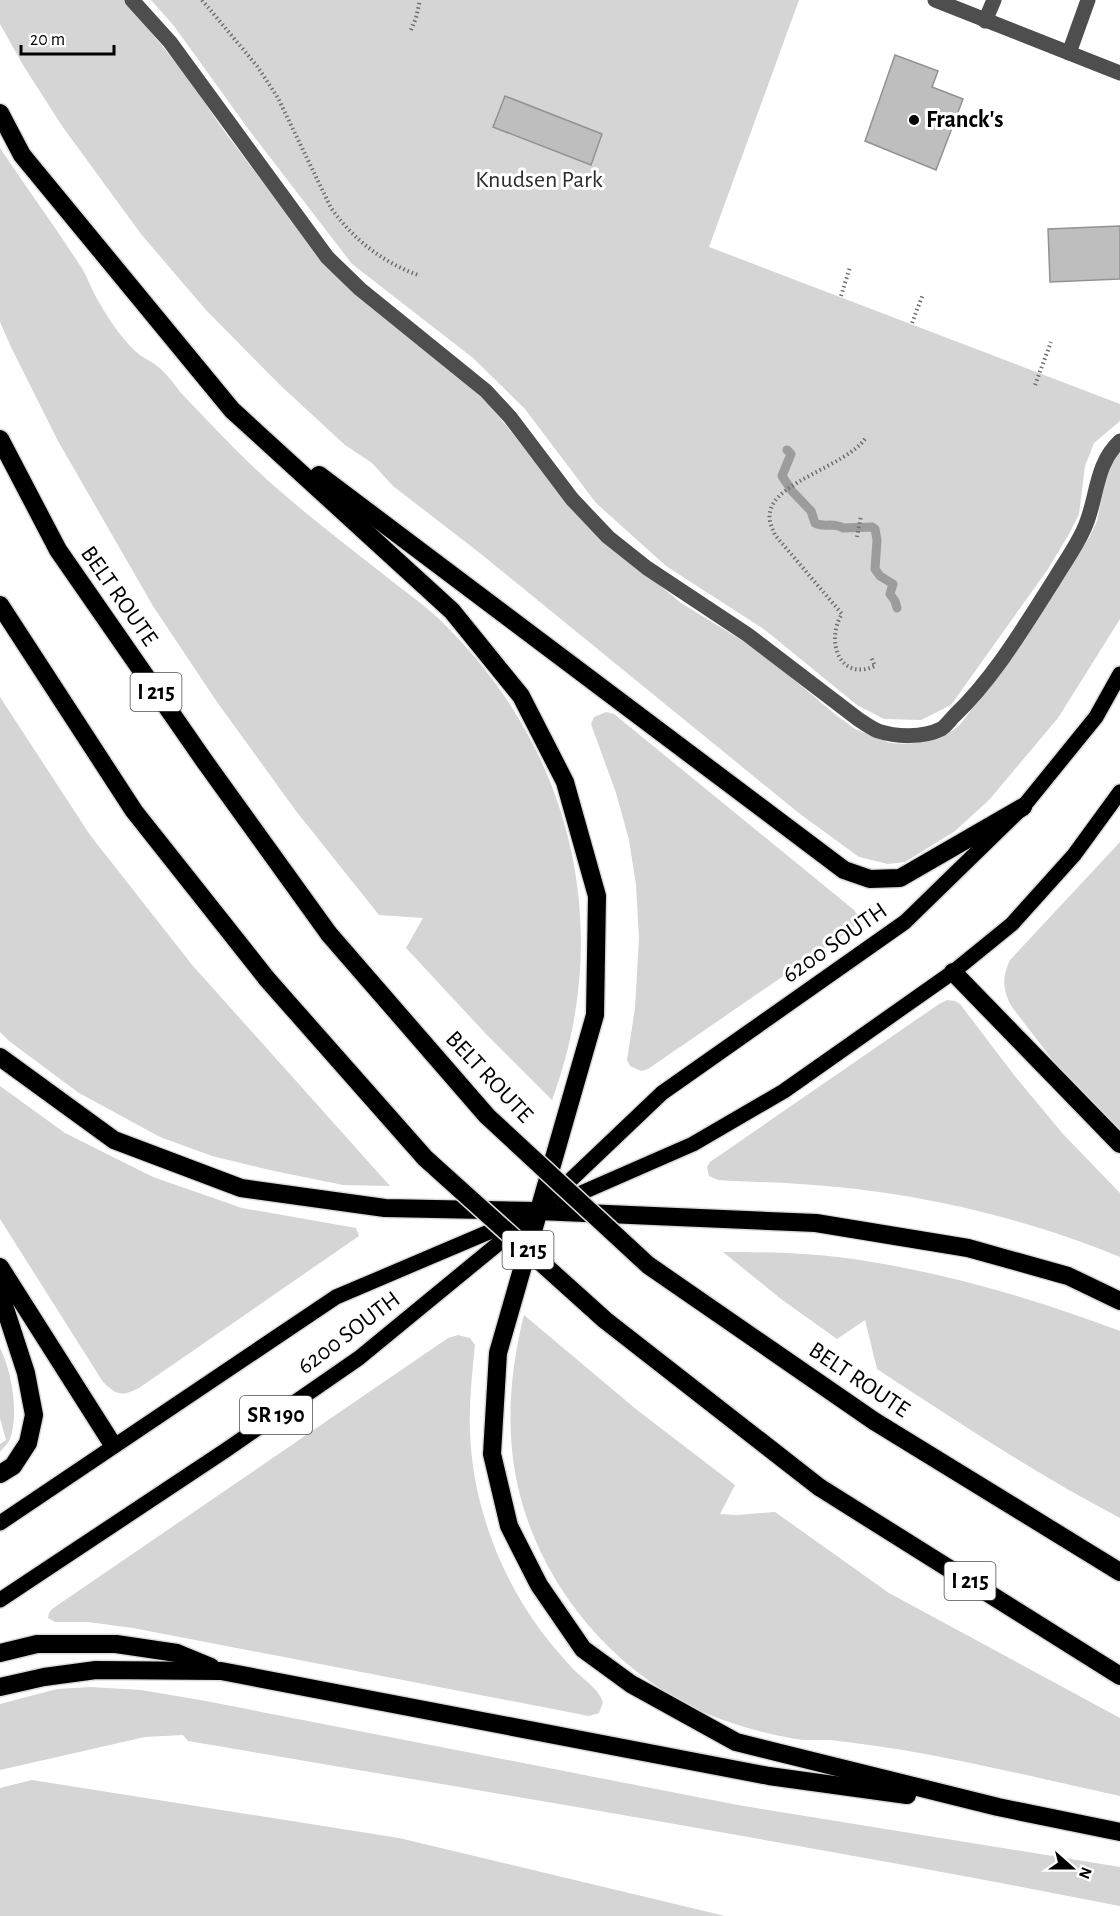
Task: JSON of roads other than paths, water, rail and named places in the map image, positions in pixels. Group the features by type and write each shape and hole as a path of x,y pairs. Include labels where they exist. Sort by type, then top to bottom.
{"highway":[{"path":"0,113 22,155 232,410 453,611 521,696 565,782 597,896 595,1015 498,1353 492,1454 509,1526 539,1585 583,1649 631,1684 736,1742 998,1807 1120,1832"},
{"path":"232,410 844,870 870,879 900,878 1023,807"},
{"name":"BELT ROUTE","path":"0,439 58,550 203,759 329,934 487,1116 648,1265 874,1420 1120,1572"},
{"name":"I 215","path":"0,605 134,812 267,979 425,1158 604,1320 819,1487 1120,1676"},
{"path":"953,972 1120,1144"},
{"path":"0,1057 114,1140 241,1188 385,1208 538,1211 816,1223 968,1248 1068,1276 1120,1300"},
{"path":"0,1267 113,1445"},
{"path":"0,1293 26,1373 34,1415 28,1443 13,1466 0,1474"},
{"path":"0,1653 37,1644 116,1644 177,1653 220,1671"},
{"path":"0,1687 44,1677 96,1670 220,1671 769,1776 998,1807"}],"main road":[{"name":"6200 SOUTH","path":"0,1600 217,1456 359,1358 538,1211 662,1093 905,922 1023,807 1096,717 1120,674"},
{"name":"6200 SOUTH","path":"0,1523 336,1297 693,1144 784,1091 953,972 1012,924 1074,855 1120,792"}],"street":[{"path":"132,0 170,42 327,257 360,289 486,391 510,417 573,499 608,537 646,568 748,635 858,719 878,730 900,735 919,735 941,729 984,683 1030,617 1083,532 1092,508 1101,467 1120,441"},
{"path":"935,0 1120,73"},
{"path":"985,21 994,0"},
{"path":"1069,53 1088,0"}],"waterway":[{"path":"787,450 791,454 782,476 792,491 811,511 815,523 843,528 872,527 875,529 877,540 875,569 880,576 893,584 890,594 897,608"}],"place":[{"name":"Franck's","path":"914,120"}],"park label":[{"name":"Knudsen Park","path":"539,180"}]}
